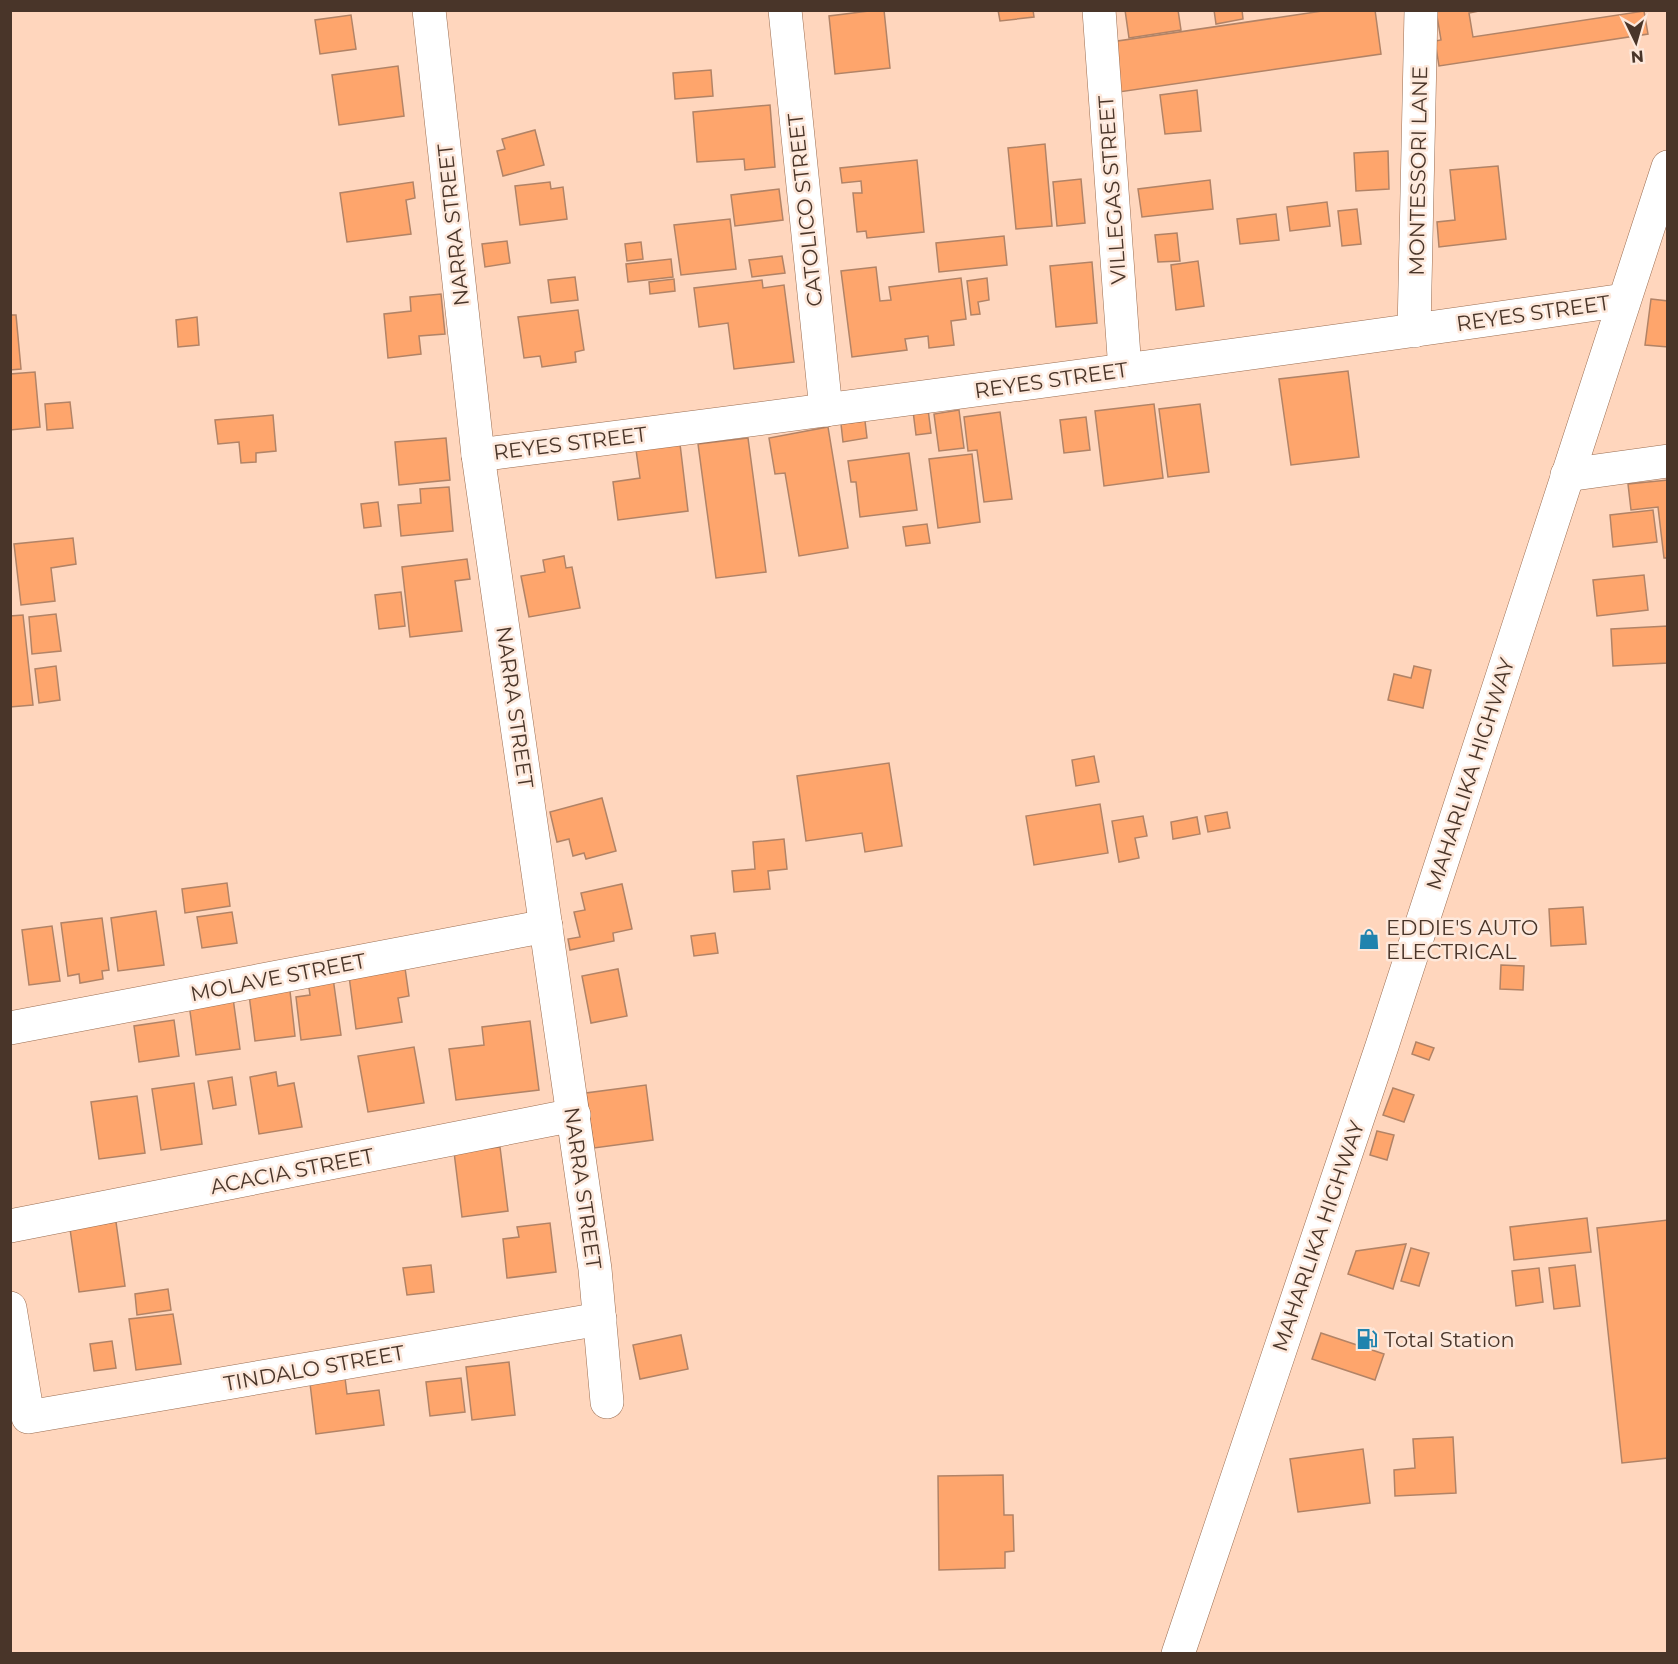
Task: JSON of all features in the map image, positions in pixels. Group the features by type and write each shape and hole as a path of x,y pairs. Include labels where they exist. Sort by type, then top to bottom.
{"main road":[{"name":"NARRA STREET","path":"429,10 478,455 595,1269 607,1402"},
{"name":"CATOLICO STREET","path":"785,10 826,410"},
{"name":"VILLEGAS STREET","path":"1099,10 1125,370"},
{"name":"MONTESSORI LANE","path":"1414,331 1421,10"},
{"name":"MAHARLIKA HIGHWAY","path":"1178,1653 1378,1057 1668,167"},
{"name":"REYES STREET","path":"478,455 1414,331 1624,300"},
{"path":"1567,475 1668,461"},
{"name":"MOLAVE STREET","path":"10,1028 546,926"},
{"name":"ACACIA STREET","path":"10,1226 574,1115"},
{"name":"TINDALO STREET","path":"10,1308 28,1417 600,1319"}],"building":[{"path":"884,10 890,68 835,74 829,16"},
{"path":"998,10 1033,10 1034,17 1000,21"},
{"path":"1125,10 1178,10 1181,30 1129,38"},
{"path":"1214,10 1242,10 1243,19 1216,24"},
{"path":"1329,10 1375,10 1381,54 1119,92 1111,42"},
{"path":"1436,10 1484,10 1469,13 1473,37 1644,11 1648,34 1439,66 1435,41 1441,40"},
{"path":"351,15 356,49 320,54 315,20"},
{"path":"398,66 404,116 339,125 332,75"},
{"path":"711,70 713,96 675,99 673,73"},
{"path":"1197,90 1201,131 1165,134 1160,95"},
{"path":"770,105 775,167 745,170 744,159 697,162 693,112"},
{"path":"535,130 544,165 503,176 497,151 505,149 502,139"},
{"path":"1045,144 1052,226 1016,229 1008,148"},
{"path":"1388,151 1389,189 1356,191 1354,153"},
{"path":"917,160 924,232 867,238 866,231 857,232 853,193 862,193 861,181 842,183 840,168"},
{"path":"1498,166 1506,239 1439,247 1437,222 1455,220 1450,170"},
{"path":"1081,179 1085,223 1057,226 1053,182"},
{"path":"1210,180 1213,209 1142,217 1138,189"},
{"path":"413,182 415,198 406,200 411,234 347,242 340,193"},
{"path":"550,182 551,189 563,187 567,219 520,225 515,186"},
{"path":"779,189 783,220 735,226 731,195"},
{"path":"1327,202 1330,226 1290,231 1287,207"},
{"path":"1357,209 1361,244 1342,246 1338,211"},
{"path":"1276,214 1279,240 1240,244 1237,219"},
{"path":"730,219 736,269 681,275 674,225"},
{"path":"1177,233 1180,261 1158,262 1155,235"},
{"path":"1004,236 1007,265 939,272 936,243"},
{"path":"507,241 510,263 485,267 482,244"},
{"path":"641,242 643,259 627,261 625,244"},
{"path":"782,256 785,273 752,277 749,260"},
{"path":"671,259 673,277 628,282 626,264"},
{"path":"1198,261 1204,306 1176,310 1171,265"},
{"path":"1092,262 1097,323 1056,327 1050,266"},
{"path":"876,267 880,301 891,300 889,287 961,278 966,319 951,321 954,345 929,348 928,336 905,339 907,350 852,357 841,271"},
{"path":"575,277 578,300 551,303 548,280"},
{"path":"987,278 989,300 978,302 980,314 971,315 967,281"},
{"path":"674,279 675,291 650,294 649,282"},
{"path":"762,280 763,288 784,285 794,362 734,369 728,323 699,327 694,288"},
{"path":"441,294 445,334 419,336 421,354 388,358 384,314 411,311 410,297"},
{"path":"1651,299 1668,301 1668,347 1645,345"},
{"path":"578,310 584,350 575,352 576,362 542,367 540,356 524,358 518,317"},
{"path":"10,315 16,315 21,369 10,370"},
{"path":"197,317 199,345 178,347 176,320"},
{"path":"1348,371 1359,457 1291,465 1279,379"},
{"path":"35,372 40,427 10,430 10,374"},
{"path":"70,402 73,428 47,430 45,404"},
{"path":"1154,404 1163,478 1104,486 1095,411"},
{"path":"1200,404 1209,472 1168,477 1159,409"},
{"path":"928,409 931,433 916,435 913,411"},
{"path":"959,410 964,448 939,451 934,414"},
{"path":"1000,412 1012,499 984,502 977,450 968,451 964,417"},
{"path":"273,415 276,451 256,453 256,462 241,463 239,442 218,444 215,420"},
{"path":"1086,417 1090,450 1064,453 1060,420"},
{"path":"865,421 867,438 843,442 841,424"},
{"path":"828,427 848,548 799,556 785,473 775,474 769,438"},
{"path":"446,438 450,480 399,485 395,442"},
{"path":"748,438 766,572 716,578 698,444"},
{"path":"680,444 688,511 618,520 613,482 640,478 636,450"},
{"path":"909,453 917,510 860,517 856,482 851,482 848,461"},
{"path":"972,454 980,522 938,528 929,459"},
{"path":"1668,480 1668,558 1664,558 1658,507 1631,510 1628,484"},
{"path":"449,487 453,531 401,536 398,505 421,503 420,489"},
{"path":"378,502 381,526 364,528 361,504"},
{"path":"1653,510 1657,542 1613,547 1610,515"},
{"path":"927,524 930,543 906,546 903,527"},
{"path":"73,538 76,564 51,568 55,601 21,605 14,544"},
{"path":"564,556 566,568 572,567 580,608 529,617 521,576 545,572 543,560"},
{"path":"467,559 470,579 455,581 462,631 410,637 402,567"},
{"path":"1644,575 1648,610 1597,616 1593,580"},
{"path":"401,592 405,626 379,629 375,595"},
{"path":"56,614 61,651 32,654 29,617"},
{"path":"23,615 33,705 10,707 10,616"},
{"path":"1668,626 1668,663 1613,666 1611,629"},
{"path":"56,666 60,700 39,703 35,669"},
{"path":"1414,666 1431,670 1423,708 1388,700 1394,674 1411,678"},
{"path":"1094,756 1099,782 1076,786 1072,760"},
{"path":"889,763 902,846 865,852 862,833 806,841 797,776"},
{"path":"602,798 616,851 586,859 584,853 573,856 569,839 557,842 550,812"},
{"path":"1100,804 1108,853 1034,865 1026,816"},
{"path":"1227,812 1230,828 1208,832 1205,816"},
{"path":"1143,816 1147,836 1135,838 1139,858 1119,862 1112,821"},
{"path":"1197,817 1200,834 1173,839 1171,822"},
{"path":"784,839 787,869 768,871 770,889 734,892 732,871 755,869 753,842"},
{"path":"227,883 230,906 185,913 182,889"},
{"path":"622,884 632,929 613,933 614,941 570,950 568,939 580,937 574,912 585,910 581,893"},
{"path":"1583,907 1586,944 1551,946 1549,909"},
{"path":"156,911 164,965 118,971 111,918"},
{"path":"232,912 237,943 202,948 197,917"},
{"path":"102,918 109,970 102,971 103,979 80,983 79,974 68,976 61,923"},
{"path":"52,926 60,981 29,985 22,930"},
{"path":"715,933 718,953 694,956 691,936"},
{"path":"1501,965 1524,966 1523,990 1500,989"},
{"path":"405,968 409,996 398,998 402,1022 356,1029 349,976"},
{"path":"618,969 627,1016 591,1023 582,976"},
{"path":"333,978 341,1035 301,1040 296,997 310,995 308,981"},
{"path":"289,982 295,1036 255,1041 248,987"},
{"path":"233,998 240,1049 196,1055 189,1004"},
{"path":"174,1020 179,1056 139,1062 134,1026"},
{"path":"530,1021 539,1090 456,1100 449,1049 484,1045 482,1027"},
{"path":"1416,1042 1434,1048 1429,1060 1412,1054"},
{"path":"414,1047 424,1103 368,1112 358,1056"},
{"path":"276,1072 278,1086 294,1083 302,1127 259,1134 250,1077"},
{"path":"232,1077 236,1105 213,1109 208,1081"},
{"path":"194,1083 202,1144 161,1150 152,1089"},
{"path":"646,1085 653,1140 594,1148 586,1093"},
{"path":"1393,1088 1414,1095 1404,1122 1383,1115"},
{"path":"137,1096 145,1153 99,1159 91,1102"},
{"path":"1377,1131 1394,1135 1387,1160 1370,1155"},
{"path":"500,1147 508,1211 462,1217 454,1152"},
{"path":"1587,1218 1591,1252 1514,1260 1510,1227"},
{"path":"1668,1220 1668,1458 1622,1463 1597,1228"},
{"path":"116,1222 125,1286 79,1292 70,1229"},
{"path":"550,1223 556,1272 507,1278 503,1239 519,1237 517,1227"},
{"path":"1406,1244 1393,1289 1348,1274 1356,1251"},
{"path":"1411,1248 1429,1253 1419,1286 1401,1281"},
{"path":"431,1265 434,1292 407,1295 403,1268"},
{"path":"1575,1265 1580,1306 1554,1309 1549,1268"},
{"path":"1539,1268 1543,1302 1516,1306 1512,1271"},
{"path":"168,1289 171,1310 137,1315 135,1294"},
{"path":"173,1314 181,1364 136,1370 129,1319"},
{"path":"1321,1333 1384,1354 1375,1380 1312,1359"},
{"path":"681,1335 688,1369 640,1379 633,1345"},
{"path":"112,1341 116,1368 94,1371 90,1344"},
{"path":"509,1362 515,1415 472,1420 466,1367"},
{"path":"344,1370 347,1394 379,1390 384,1425 316,1434 309,1375"},
{"path":"461,1378 465,1412 430,1416 426,1382"},
{"path":"1453,1437 1456,1493 1395,1496 1394,1470 1415,1468 1413,1439"},
{"path":"1363,1449 1370,1503 1298,1512 1290,1459"},
{"path":"1003,1475 1004,1515 1013,1515 1014,1551 1005,1552 1005,1568 939,1570 938,1476"}],"place":[{"name":"EDDIE'S AUTO ELECTRICAL","path":"1369,939"},
{"name":"Total Station","path":"1367,1339"}]}
